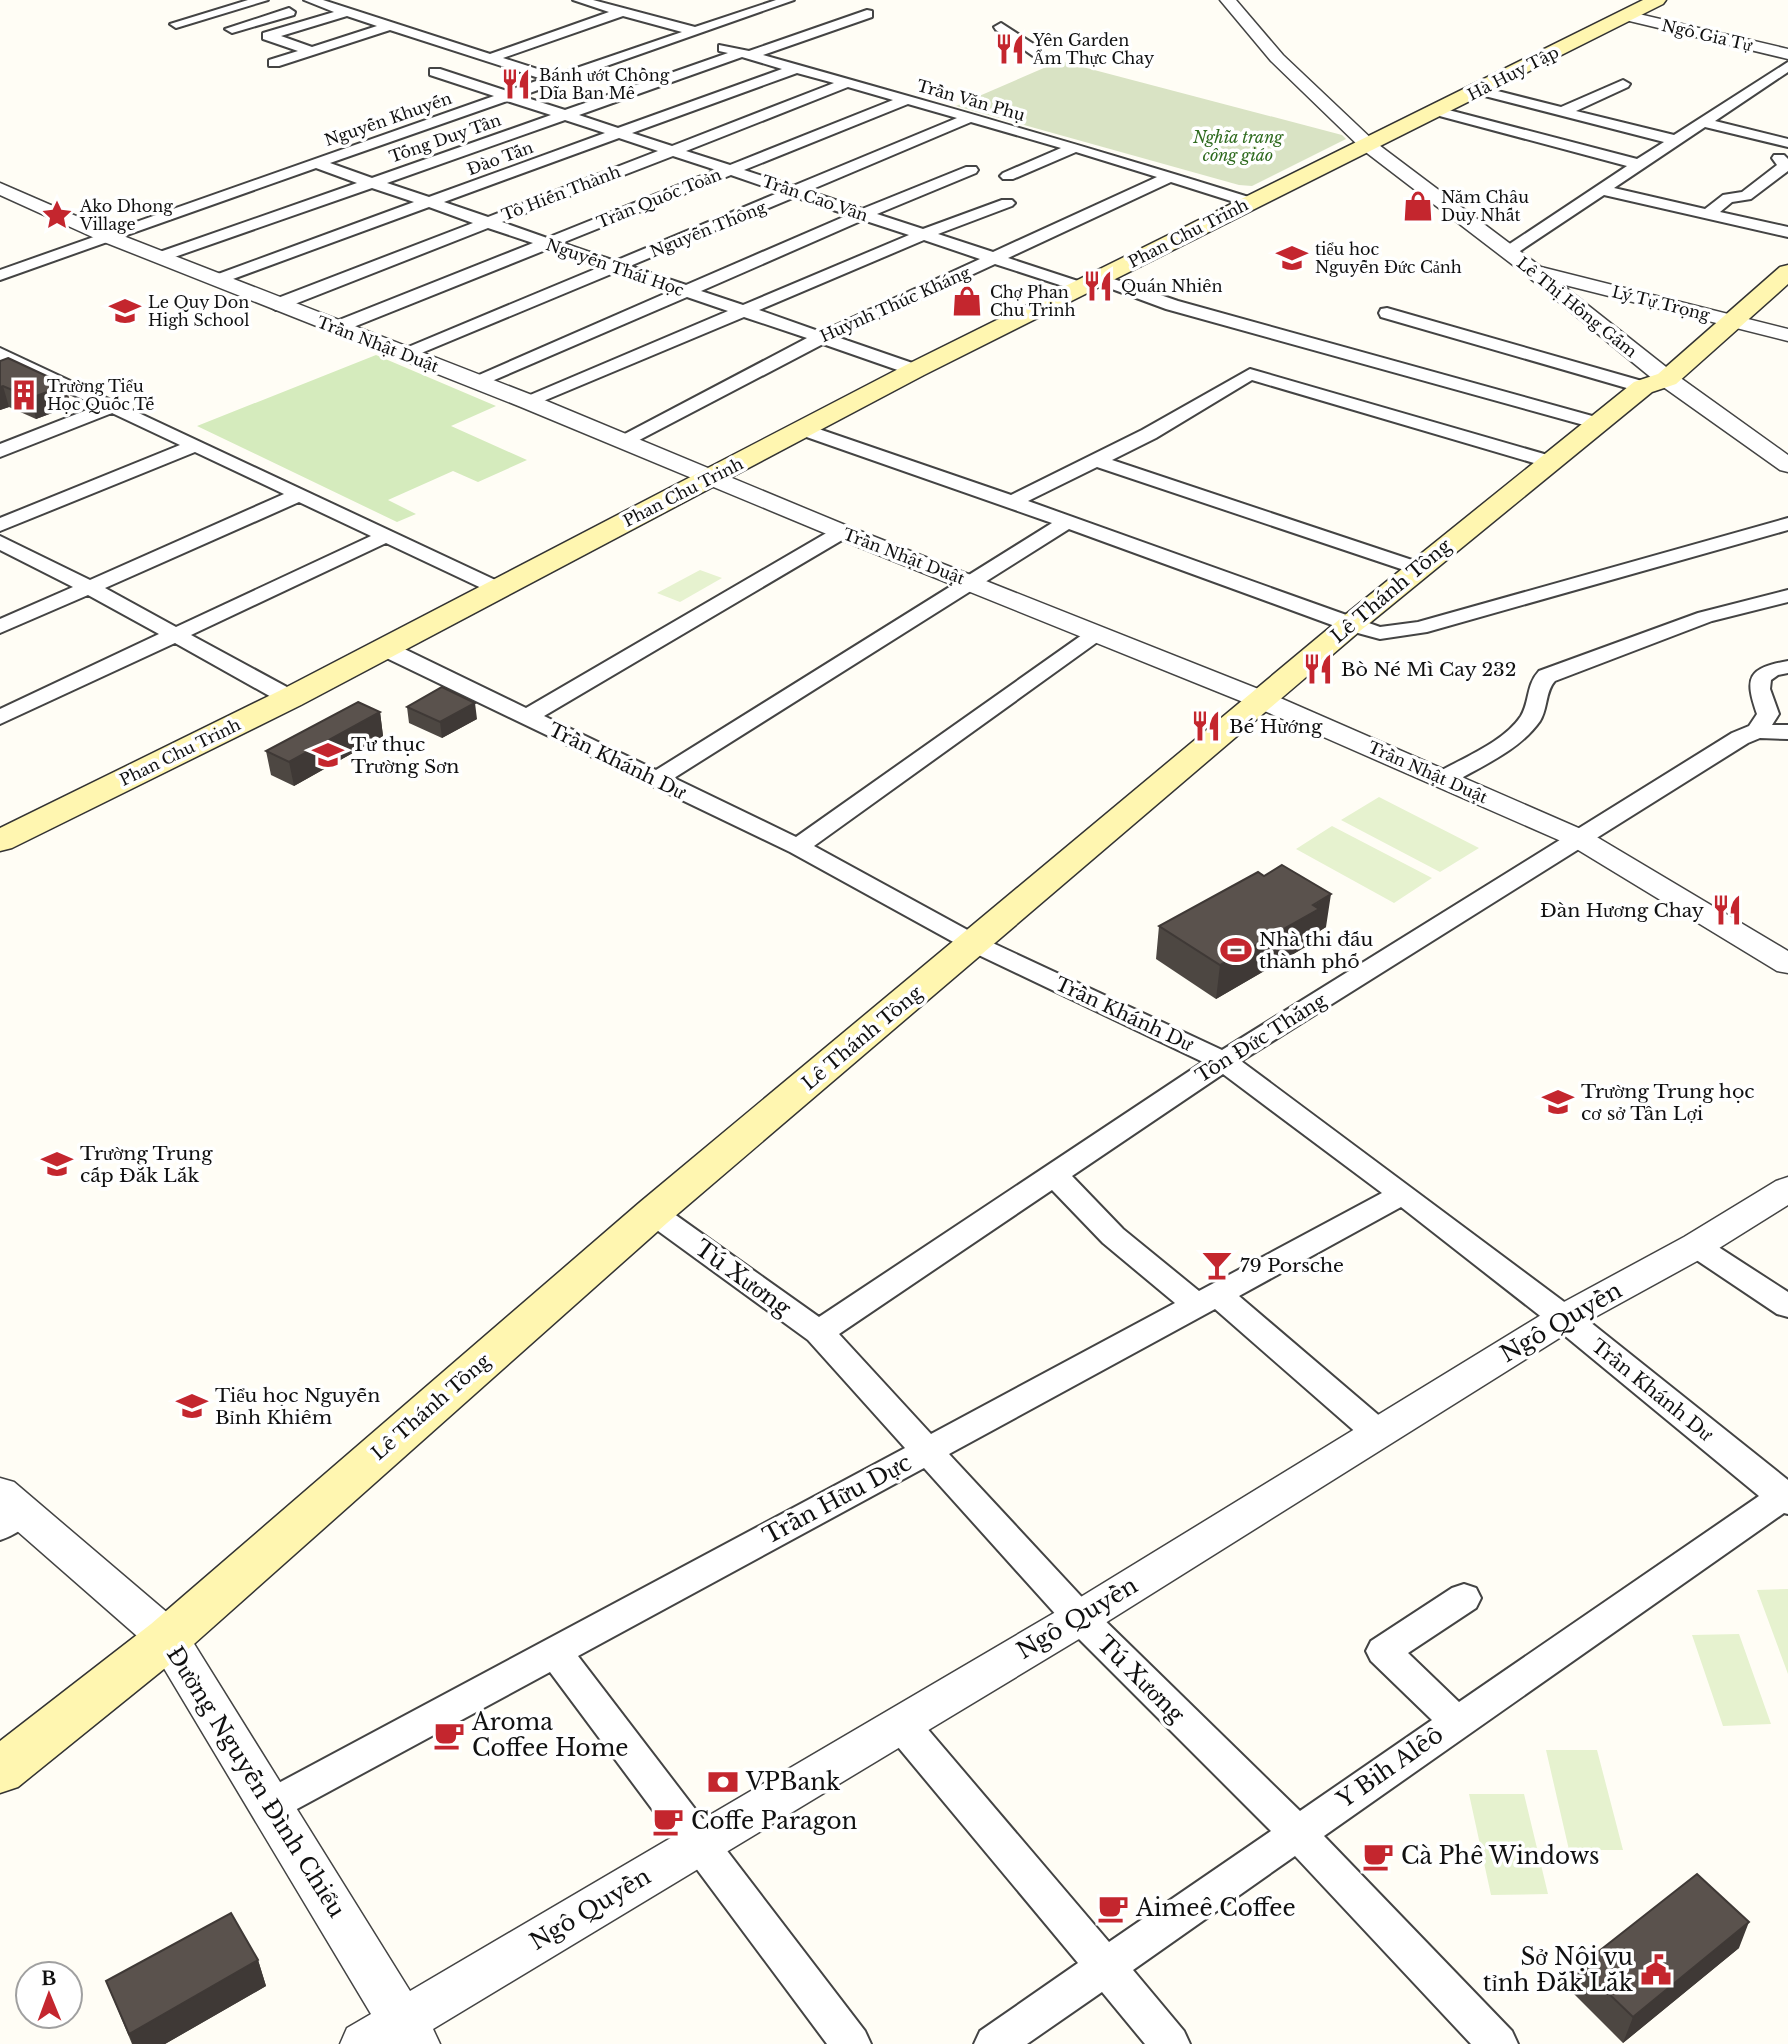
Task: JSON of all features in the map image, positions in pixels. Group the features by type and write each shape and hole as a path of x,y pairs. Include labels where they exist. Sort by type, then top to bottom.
{"main road":[{"name":"Hà Huy Tập","path":"1369,146 1657,0"},
{"name":"Phan Chu Trinh","path":"0,841 290,698 915,370 1250,202 1369,146"},
{"name":"Lê Thánh Tông","path":"0,1771 168,1638 653,1213 1350,625 1597,423 1655,383 1734,321 1788,272"}],"street":[{"path":"176,24 262,0"},
{"name":"Trần Văn Phụ","path":"579,0 688,33 746,54 1075,147 1250,202"},
{"name":"Nguyễn Khuyến","path":"0,275 555,79 788,0"},
{"name":"Lê Thị Hồng Gấm","path":"1228,0 1277,58 1369,146 1534,271 1655,383 1788,465"},
{"path":"232,29 315,2 555,79"},
{"path":"311,51 268,36 347,12"},
{"path":"490,58 622,12"},
{"path":"746,54 867,14"},
{"name":"Ngô Gia Tự","path":"1626,16 1788,54"},
{"path":"274,63 390,26"},
{"path":"1001,27 1038,52"},
{"name":"Tống Duy Tân","path":"160,257 746,54"},
{"path":"1508,252 1788,66"},
{"name":"Đào Tấn","path":"216,280 797,68"},
{"name":"Trần Cao Vân","path":"435,72 997,258 1597,423"},
{"name":"Tô Hiến Thành","path":"276,304 847,83"},
{"path":"1562,112 1623,84"},
{"path":"1478,90 1678,141"},
{"name":"Trần Quốc Toản","path":"335,328 906,100"},
{"path":"1437,111 1641,165"},
{"name":"Nguyễn Thông","path":"407,354 969,118"},
{"path":"1705,123 1788,143"},
{"path":"1008,176 1075,147"},
{"path":"1708,214 1731,190 1746,196 1786,165 1777,156"},
{"name":"Nguyễn Thái Học","path":"316,163 915,370"},
{"path":"478,382 863,214 971,170"},
{"name":"Huỳnh Thúc Kháng","path":"624,442 821,338 1172,176"},
{"path":"1603,190 1788,232"},
{"name":"Trần Nhật Duật","path":"2,191 106,236 529,402 842,532 1262,700 1580,839 1788,964"},
{"path":"529,402 924,234 1007,203"},
{"name":"Lý Tự Trọng","path":"1534,271 1788,334"},
{"path":"1387,313 1655,383"},
{"path":"0,353 499,589"},
{"path":"1012,502 1149,434 1250,374 1551,462"},
{"path":"0,452 112,406"},
{"path":"804,430 1012,502 1350,625 1380,633 1420,628 1788,524"},
{"path":"0,525 197,445"},
{"path":"1097,461 1420,569"},
{"path":"0,627 301,494"},
{"path":"655,780 1067,522"},
{"path":"527,717 842,532"},
{"path":"0,717 387,536"},
{"path":"0,542 90,588 290,698"},
{"path":"1443,779 1518,732 1532,717 1538,685 1547,676 1706,617 1788,596"},
{"path":"798,847 1096,635"},
{"name":"Trần Khánh Dư","path":"384,648 798,847 975,944 1223,1061 1403,1194 1564,1318 1786,1497"},
{"path":"1771,722 1759,689 1761,678 1771,670 1788,667"},
{"name":"Tôn Đức Thắng","path":"819,1332 1223,1061 1740,738 1771,722 1788,732"},
{"path":"1054,1175 1114,1236 1207,1300 1378,1433"},
{"name":"Ngô Quyền","path":"364,2044 410,2032 699,1844 1080,1618 1564,1318 1696,1246 1788,1189"},
{"name":"Trần Hữu Dực","path":"271,1805 1403,1194"},
{"name":"Tú Xương","path":"653,1213 819,1332 1080,1618 1296,1832 1498,2044"},
{"path":"1696,1246 1788,1306"},
{"name":"Y Bih Alêô","path":"994,2044 1456,1721 1786,1497"},
{"name":"Đường Nguyễn Đình Chiểu","path":"7,1510 168,1638 410,2032"},
{"path":"1456,1721 1383,1650 1464,1598"},
{"path":"554,1651 851,2044"},
{"path":"901,1724 1170,2044"}],"green space":[{"name":"Nghĩa trang công giáo","path":"1060,61 1342,135 1346,139 1252,186 1239,185 956,106"},
{"path":"376,355 496,406 451,426 527,460 478,482 453,471 388,500 416,514 397,522 197,426"},
{"path":"700,570 722,578 680,602 657,593"},
{"path":"1379,797 1479,848 1440,872 1341,820"},
{"path":"1332,826 1432,878 1394,903 1296,849"},
{"path":"1788,1589 1788,1674 1757,1590"},
{"path":"1739,1634 1771,1724 1723,1726 1692,1635"},
{"path":"1546,1750 1597,1750 1623,1850 1569,1850"},
{"path":"1469,1794 1524,1794 1548,1894 1491,1895"}],"building":[{"path":"8,358 66,385 31,398 0,387 0,361"},
{"path":"442,687 475,703 440,722 407,707"},
{"path":"358,702 380,712 289,762 266,751"},
{"path":"1282,865 1331,894 1313,905 1319,909 1220,965 1159,926 1258,872 1264,876"},
{"name":"Sở Nội vụ tỉnh Đắk Lắk","path":"1697,1874 1749,1922 1633,2017 1580,1966"},
{"path":"231,1913 258,1960 129,2034 106,1981"}],"place":[{"name":"Yên Garden Ẩm Thực Chay","path":"1010,49"},
{"name":"Bánh ướt Chồng Dĩa Ban Mê","path":"516,84"},
{"name":"Năm Châu Duy Nhất","path":"1418,206"},
{"name":"Ako Dhong Village","path":"57,215"},
{"name":"tiểu học Nguyễn Đức Cảnh","path":"1292,258"},
{"name":"Quán Nhiên","path":"1098,286"},
{"name":"Chợ Phan Chu Trinh","path":"967,301"},
{"name":"Le Quy Don High School","path":"125,311"},
{"name":"Trường Tiểu Học Quốc Tế","path":"24,395"},
{"name":"Bò Né Mì Cay 232","path":"1318,669"},
{"name":"Bé Hướng","path":"1206,726"},
{"name":"Tư thục Trường Sơn","path":"328,755"},
{"name":"Đàn Hương Chay","path":"1727,910"},
{"name":"Nhà thi đấu thành phố","path":"1236,950"},
{"name":"Trường Trung học cơ sở Tân Lợi","path":"1558,1102"},
{"name":"Trường Trung cấp Đắk Lắk","path":"57,1164"},
{"name":"79 Porsche","path":"1217,1265"},
{"name":"Tiểu học Nguyễn Bỉnh Khiêm","path":"192,1406"},
{"name":"Aroma Coffee Home","path":"449,1735"},
{"name":"VPBank","path":"723,1782"},
{"name":"Coffe Paragon","path":"668,1821"},
{"name":"Cà Phê Windows","path":"1378,1856"},
{"name":"Aimeê Coffee","path":"1113,1908"},
{"name":"Sở Nội vụ tỉnh Đắk Lắk","path":"1656,1970"}]}
